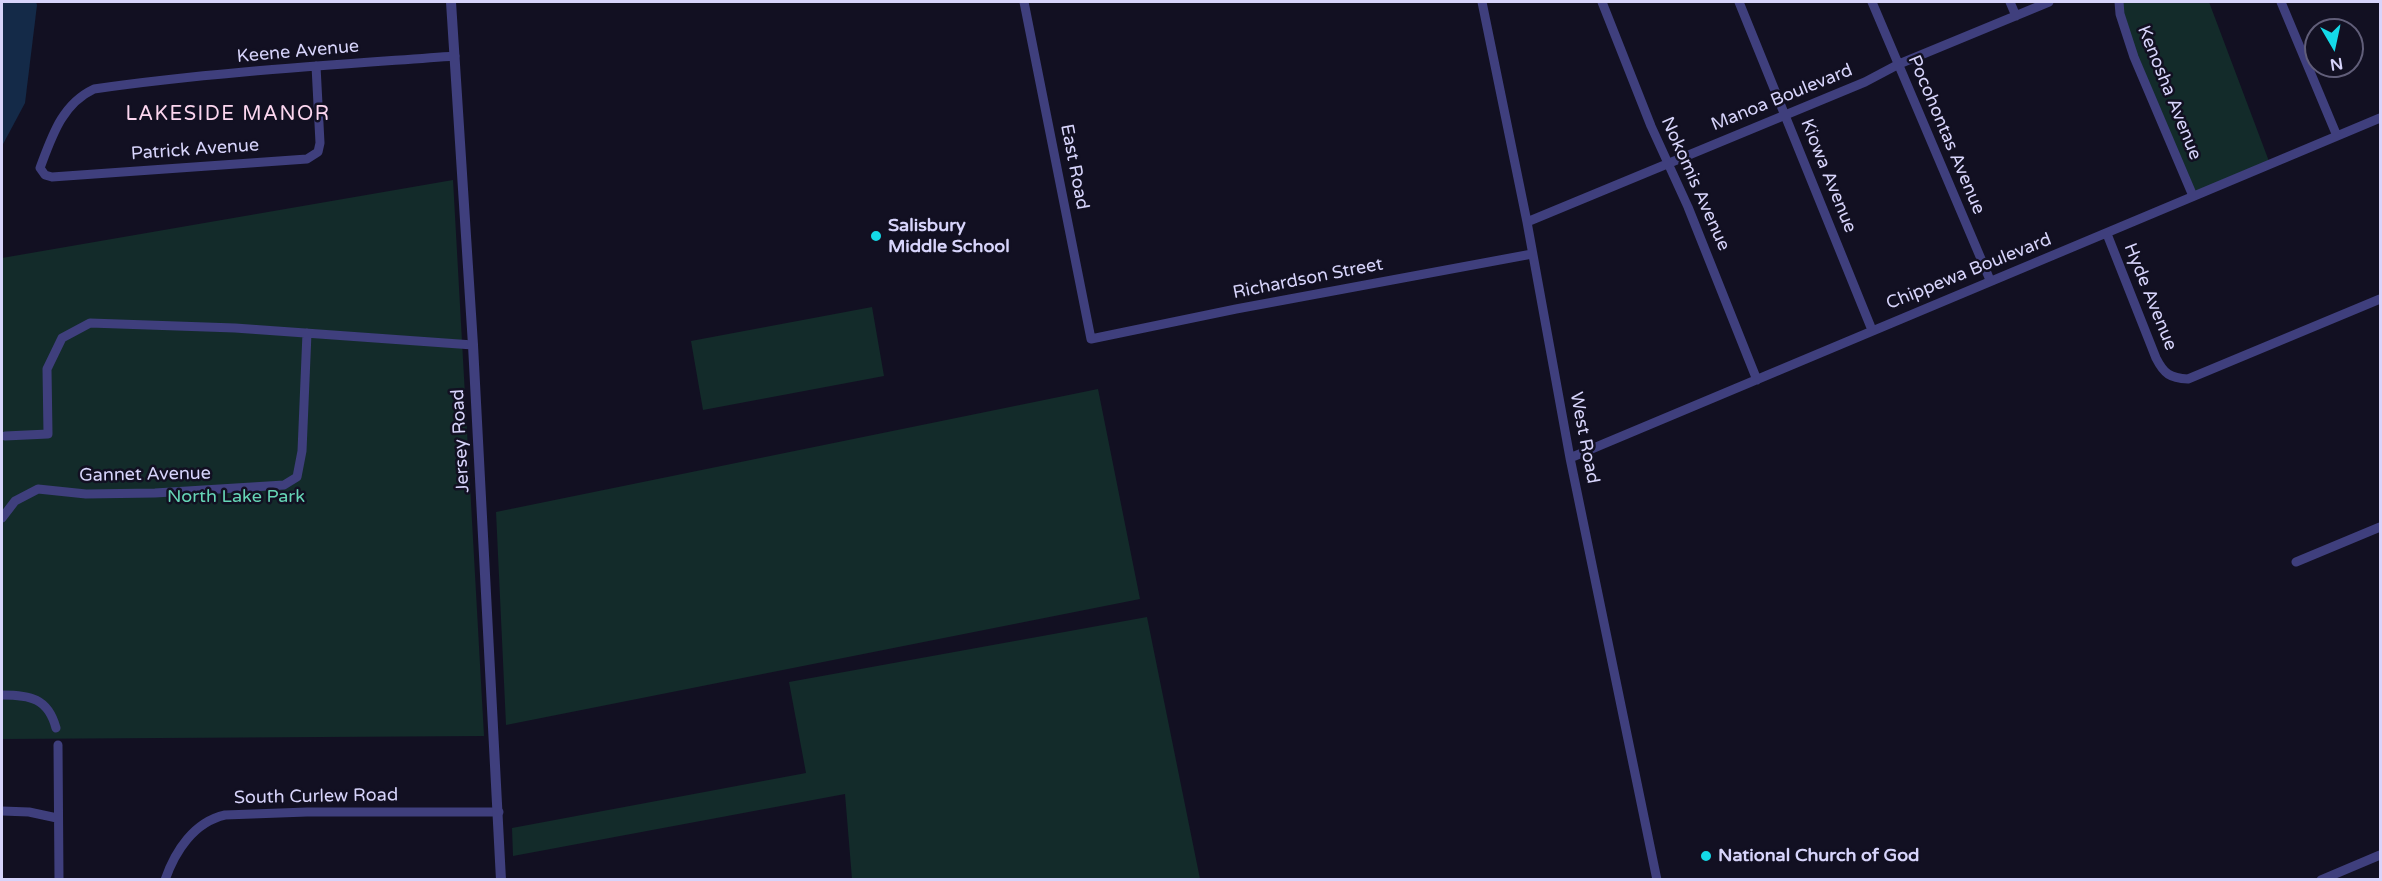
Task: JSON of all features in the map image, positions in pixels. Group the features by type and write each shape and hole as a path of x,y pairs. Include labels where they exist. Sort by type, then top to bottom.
{"street":[{"name":"Jersey Road","path":"451,2 473,345 501,879"},
{"name":"East Road","path":"1024,2 1091,339"},
{"name":"West Road","path":"1482,2 1527,222 1570,458 1657,879"},
{"name":"Nokomis Avenue","path":"1602,2 1730,308 1757,380"},
{"name":"Kiowa Avenue","path":"1739,2 1872,330"},
{"name":"Pocohontas Avenue","path":"1872,2 1990,280"},
{"path":"2010,2 2016,16"},
{"name":"Manoa Boulevard","path":"1527,222 1785,113 1866,82 1899,64 2049,2"},
{"name":"Kenosha Avenue","path":"2119,2 2124,31 2193,196"},
{"path":"2281,2 2337,136"},
{"name":"Keene Avenue","path":"45,175 39,168 54,130 80,95 94,89 316,66 454,56"},
{"name":"Patrick Avenue","path":"45,175 307,159 318,152 316,66"},
{"name":"Chippewa Boulevard","path":"1570,458 2380,118"},
{"name":"Hyde Avenue","path":"2107,234 2161,368 2172,377 2188,379 2380,299"},
{"name":"Richardson Street","path":"1091,339 1236,309 1532,254"},
{"path":"5,436 48,434 48,369 62,338 90,323 235,328 473,345"},
{"name":"Gannet Avenue","path":"2,518 15,501 38,489 97,494 284,485 297,477 302,451 307,333"},
{"path":"2296,562 2380,527"},
{"path":"2,694 26,696 47,706 56,728"},
{"path":"58,745 59,879"},
{"path":"2,811 29,812 57,818"},
{"name":"South Curlew Road","path":"165,879 188,838 204,824 225,815 499,812"},
{"path":"2321,879 2380,855"}],"green space":[{"path":"2119,2 2209,2 2270,164 2193,196 2134,57"},
{"name":"North Lake Park","path":"453,180 484,736 2,739 2,258"},
{"path":"872,307 884,376 703,410 691,341"},
{"path":"1098,389 1140,599 506,725 496,512"},
{"path":"1147,617 1200,879 852,879 845,794 513,856 512,828 806,773 789,682"}],"water":[{"path":"2,2 36,2 37,5 25,103 2,146"}],"place":[{"name":"Salisbury Middle School","path":"876,236"},
{"name":"National Church of God","path":"1706,856"}],"district":[{"name":"LAKESIDE MANOR","path":"228,115"}]}
